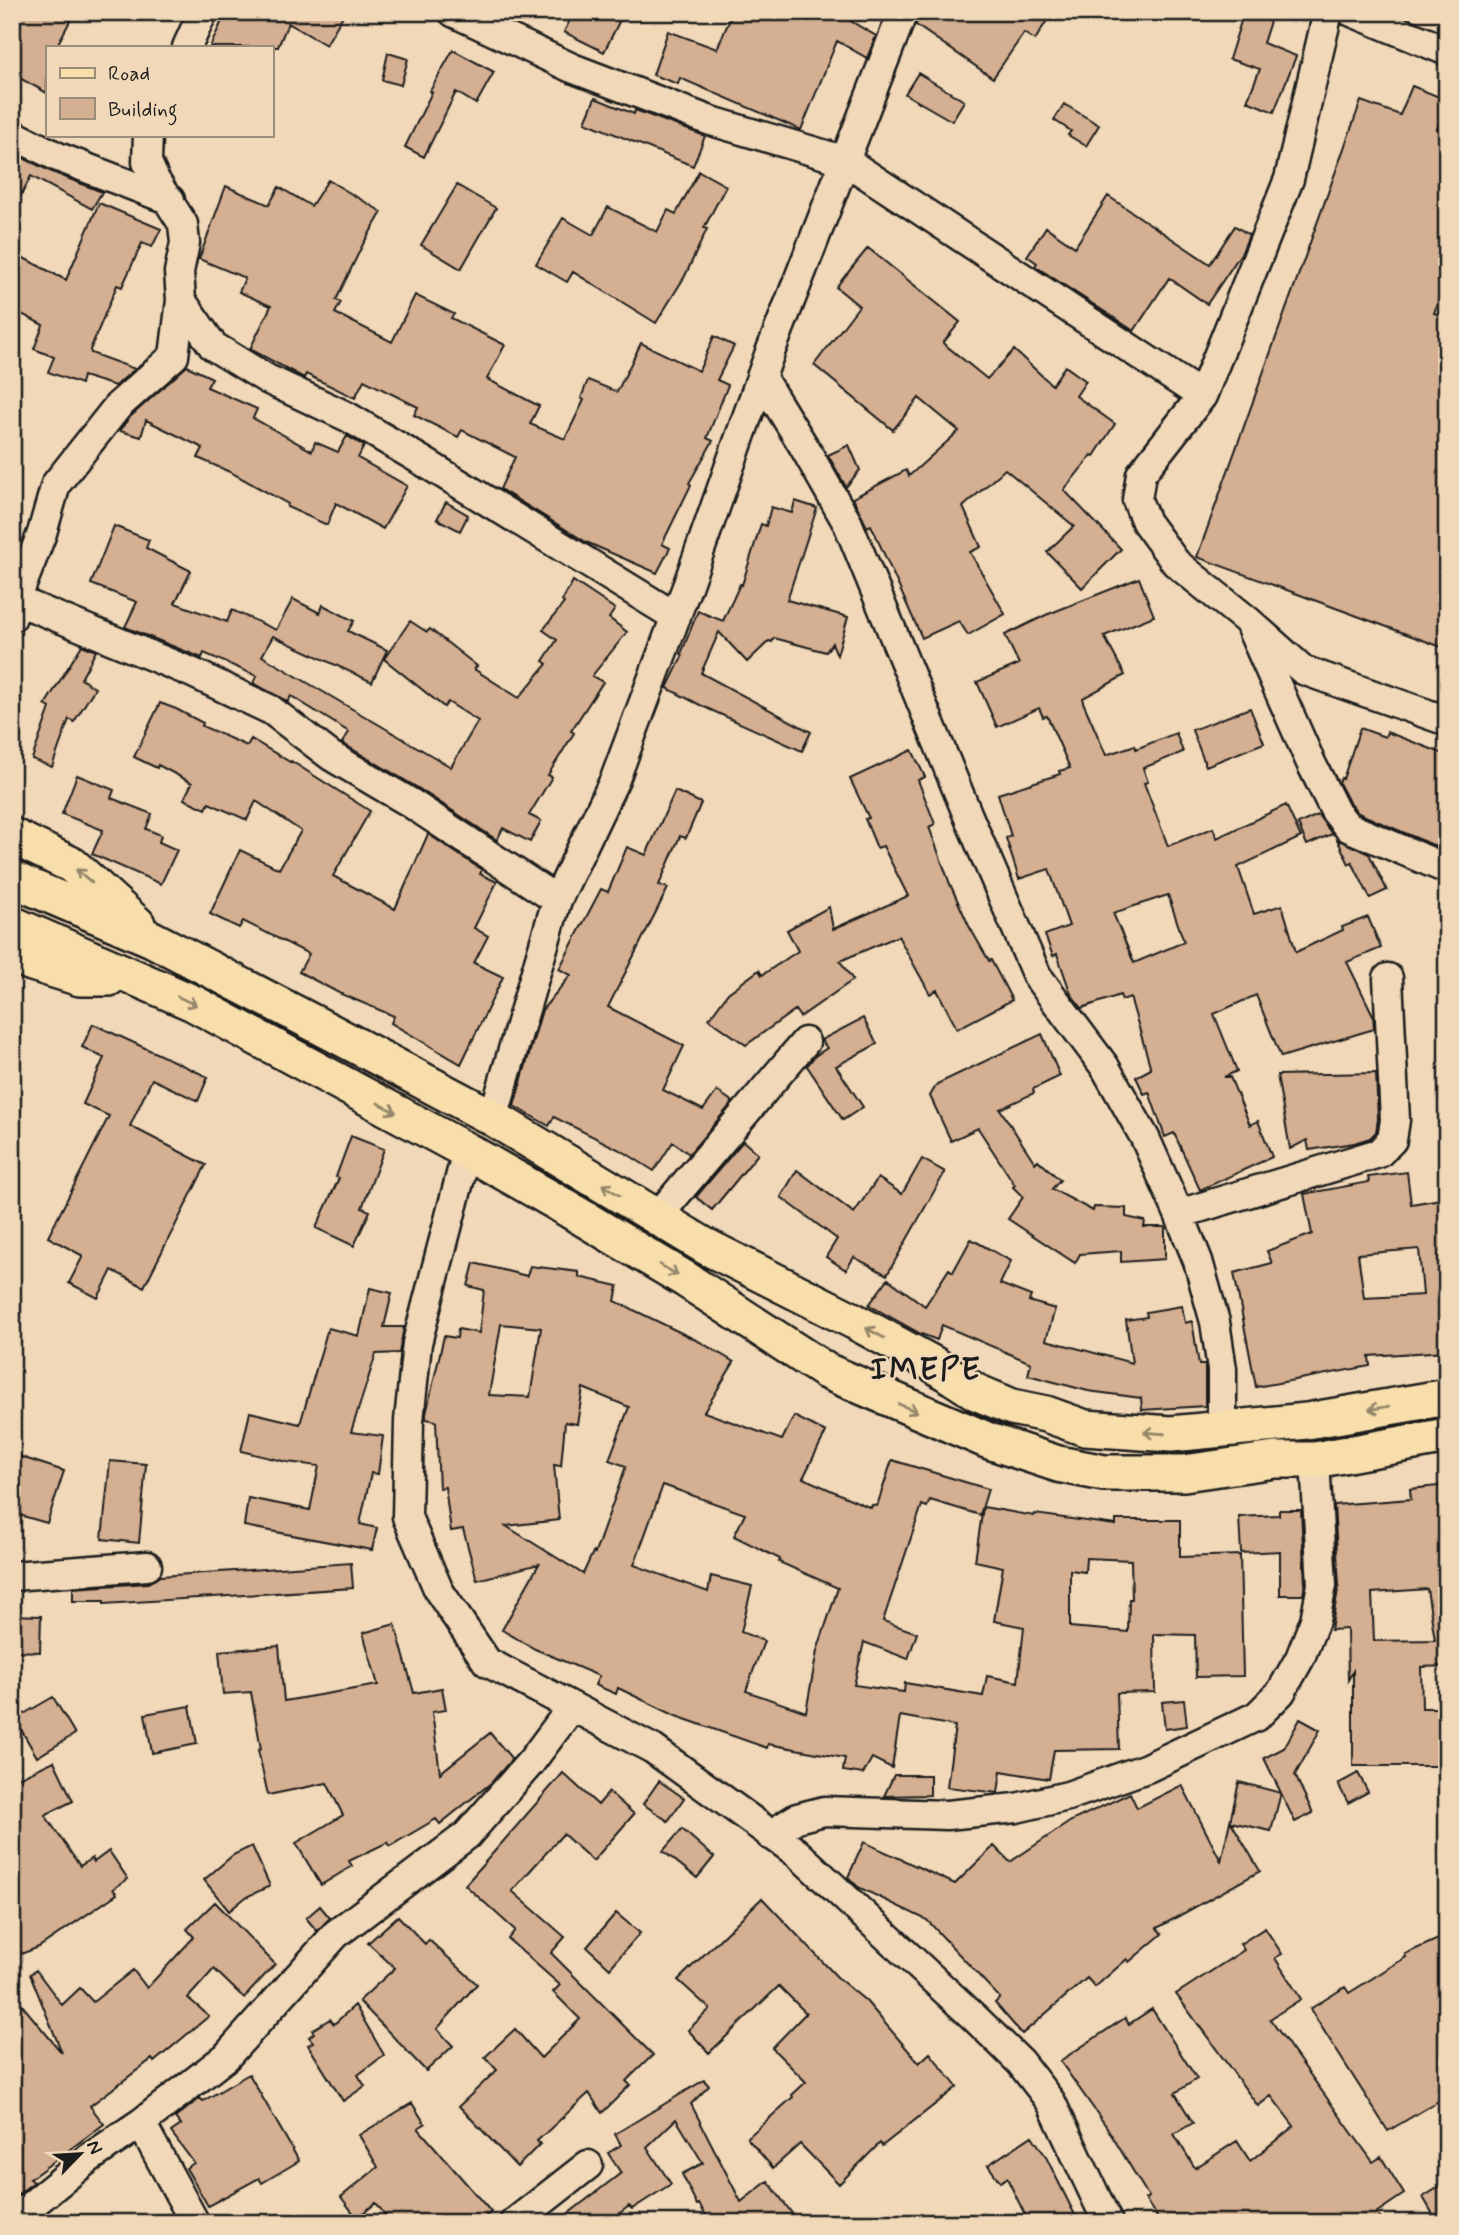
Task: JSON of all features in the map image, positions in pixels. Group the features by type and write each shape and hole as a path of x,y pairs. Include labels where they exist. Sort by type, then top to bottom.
{"main road":[{"path":"12,836 72,865 120,906 152,939"},
{"path":"12,879 152,939 493,1118 705,1246 922,1358 976,1392 1012,1407 1046,1413 1085,1428 1171,1434 1307,1421 1447,1397"},
{"path":"12,924 193,1003 467,1151 685,1279 826,1371 989,1441 1058,1464 1104,1473 1184,1472 1275,1460 1315,1460 1447,1436"},
{"path":"12,953 32,963 80,978 136,977"}],"street":[{"path":"187,46 203,12"},
{"path":"453,12 572,68 708,120 846,160 1202,396"},
{"path":"493,1118 557,901 615,779 761,377 903,12"},
{"path":"1328,12 1289,179 1202,396 1142,474 1137,499 1146,522 1176,563 1303,670 1447,721"},
{"path":"1352,12 1447,51"},
{"path":"12,134 58,157 170,200"},
{"path":"148,136 147,162 155,180 183,224 185,243 179,272 181,300 174,356 118,406 56,484 42,533 14,609 192,673 271,710 331,756 409,802 557,901"},
{"path":"181,300 213,346 267,379 348,417 381,436 676,617"},
{"path":"761,377 848,524 1037,976 1105,1067 1144,1138 1179,1214 1198,1261 1215,1322 1222,1369 1222,1430"},
{"path":"1248,621 1335,811 1349,827 1447,869"},
{"path":"1179,1214 1379,1153 1392,1140 1395,1120 1388,978"},
{"path":"657,1217 805,1042"},
{"path":"467,1151 417,1343 409,1421 407,1517 439,1591 487,1662 653,1749 797,1853 854,1904 1020,2062 1051,2102 1108,2223"},
{"path":"771,1835 797,1818 824,1811 947,1815 1016,1808 1068,1796 1147,1768 1257,1716 1281,1692 1300,1658 1315,1620 1322,1585 1315,1460"},
{"path":"12,1576 147,1566"},
{"path":"12,2221 88,2160 226,2057 336,1934 467,1835 531,1762 572,1707"},
{"path":"141,2123 195,2223"},
{"path":"514,2223 588,2165"}],"building":[{"path":"12,12 75,12 57,46 46,46 46,92 12,74"},
{"path":"226,12 345,12 326,45 288,23 278,47 210,46"},
{"path":"574,12 624,12 604,52 564,32"},
{"path":"733,12 835,12 876,36 867,58 837,41 801,130 680,78 678,84 653,75 668,31 717,49"},
{"path":"919,12 1052,12 1035,40 1024,33 993,78 916,25"},
{"path":"1244,12 1273,12 1263,43 1296,56 1274,112 1247,101 1260,69 1229,59"},
{"path":"453,50 494,72 476,104 456,92 424,157 405,147 432,92 430,91"},
{"path":"388,53 408,59 401,85 382,80"},
{"path":"918,73 964,101 952,121 905,94"},
{"path":"1412,86 1447,100 1437,129 1447,133 1447,277 1434,313 1447,317 1447,649 1197,557 1361,101 1400,115"},
{"path":"595,98 634,114 635,110 705,136 693,166 585,122"},
{"path":"1064,104 1099,125 1086,146 1068,135 1071,131 1054,120"},
{"path":"17,155 102,192 92,209 31,176 12,213 12,165"},
{"path":"699,171 726,186 704,228 707,229 685,276 656,323 573,272 567,282 536,264 563,218 593,235 608,207 657,232 668,210 676,214"},
{"path":"328,180 382,212 336,300 341,302 335,313 392,342 415,295 454,314 451,318 505,345 487,379 539,406 530,424 565,439 584,400 581,398 588,380 617,392 641,343 699,371 714,336 734,346 717,380 728,385 707,438 713,441 689,483 691,485 662,544 670,548 657,573 586,542 500,489 515,457 462,430 458,437 414,415 418,407 364,380 355,398 306,374 304,378 250,349 271,306 239,292 245,278 199,259 226,186 269,205 279,187 311,206"},
{"path":"457,185 496,208 461,269 421,245"},
{"path":"1108,196 1210,264 1235,226 1249,235 1242,252 1207,304 1169,278 1134,331 1035,266 1037,263 1027,256 1046,227 1075,247"},
{"path":"99,203 161,229 152,247 142,243 122,287 117,285 90,350 91,353 135,369 115,386 83,376 81,384 48,372 54,357 34,349 43,325 12,309 12,252 66,280"},
{"path":"868,248 960,322 943,343 987,379 1014,350 1052,385 1065,366 1086,381 1076,396 1115,424 1094,456 1092,455 1064,490 1121,549 1082,588 1047,552 1074,526 1005,469 963,507 981,547 970,552 1005,614 968,635 959,621 922,638 871,525 867,527 853,498 906,470 909,476 959,431 919,398 893,430 814,365 859,306 836,287"},
{"path":"187,366 212,378 207,387 257,409 253,418 312,451 315,442 338,452 347,436 364,446 358,458 407,486 383,529 336,503 327,525 287,507 288,504 232,473 198,458 203,448 146,420 141,437 120,431 130,417"},
{"path":"849,445 860,470 846,487 828,455"},
{"path":"795,501 817,508 787,600 848,617 837,655 832,643 826,652 774,638 747,662 719,632 701,673 811,732 802,751 667,688 683,655 681,654 698,611 723,621 740,584 742,585 761,524 766,526 771,507 792,513"},
{"path":"446,502 468,515 460,531 437,519"},
{"path":"114,526 149,540 146,548 191,571 175,603 227,622 232,610 276,630 293,599 320,613 323,605 354,621 348,631 387,650 372,682 273,636 262,656 451,767 478,721 448,702 444,707 384,659 410,621 427,632 430,629 477,666 474,669 519,698 547,664 543,661 557,640 543,630 564,603 562,601 573,581 615,609 609,618 627,632 592,676 603,682 571,731 574,733 548,775 552,777 529,815 541,821 530,842 503,828 497,840 418,788 342,743 349,732 291,696 288,702 253,683 257,676 204,653 202,658 125,627 137,602 91,584"},
{"path":"1139,578 1154,616 1104,636 1125,675 1083,698 1106,755 1135,745 1136,749 1176,733 1183,752 1143,768 1148,782 1144,783 1168,846 1213,828 1217,838 1286,805 1301,837 1238,867 1254,914 1282,905 1296,952 1343,930 1342,927 1368,917 1381,948 1347,962 1373,1015 1374,1029 1281,1057 1256,995 1214,1014 1237,1071 1224,1077 1230,1077 1250,1125 1258,1121 1272,1157 1200,1190 1174,1133 1165,1137 1149,1092 1144,1094 1136,1077 1151,1069 1130,997 1122,1000 1120,995 1082,1008 1071,994 1057,954 1053,956 1045,935 1069,926 1049,869 1019,879 1006,838 1011,836 998,794 1060,774 1059,771 1070,768 1047,716 1043,717 1039,708 997,727 977,682 1019,664 1005,635 1046,615","holes":["1168,895 1184,942 1134,963 1113,913"]},
{"path":"82,645 96,651 81,679 95,688 74,722 69,719 52,767 32,759 50,708 45,705"},
{"path":"160,703 247,746 251,739 370,811 333,876 395,909 428,834 482,870 480,874 497,882 474,928 488,936 474,963 503,977 461,1064 391,1023 394,1016 339,993 299,972 309,954 243,921 239,928 210,914 240,850 279,869 301,831 256,801 247,820 209,803 206,809 184,799 192,783 158,765 157,768 134,757"},
{"path":"1250,708 1264,743 1206,766 1192,730"},
{"path":"1360,728 1385,737 1387,732 1447,755 1447,851 1358,813 1349,802 1339,783 1341,778 1343,779"},
{"path":"912,750 925,777 918,780 935,824 929,827 950,884 969,926 1012,1000 957,1029 937,990 930,994 898,936 840,961 853,980 800,1017 795,1010 746,1045 709,1019 728,993 759,970 762,975 798,951 787,930 829,907 833,929 908,896 883,846 877,848 865,819 869,818 850,779"},
{"path":"77,775 114,790 111,798 152,814 146,829 161,835 159,842 177,850 161,884 92,854 103,830 62,814"},
{"path":"675,791 701,803 686,838 680,836 659,885 668,888 608,1007 684,1046 663,1090 703,1110 717,1091 733,1102 689,1154 673,1142 654,1171 624,1152 554,1117 549,1126 514,1106 542,1010 571,975 559,969 601,889 608,892 627,847 646,855"},
{"path":"1318,815 1332,834 1307,845 1298,824"},
{"path":"1337,839 1369,854 1387,890 1370,898"},
{"path":"863,1018 877,1044 836,1066 863,1107 843,1120 807,1066 827,1048 821,1040"},
{"path":"93,1024 208,1077 198,1101 152,1079 130,1126 206,1165 144,1287 112,1270 98,1298 69,1283 83,1256 48,1237 109,1116 83,1104 104,1058 82,1047"},
{"path":"1042,1034 1060,1076 1033,1089 1034,1093 1000,1109 1035,1163 1038,1160 1060,1180 1052,1189 1093,1211 1094,1207 1126,1208 1126,1217 1145,1221 1144,1227 1165,1227 1165,1259 1121,1262 1121,1251 1080,1254 1075,1263 1008,1219 1023,1197 1013,1187 1015,1185 978,1128 951,1141 930,1096 937,1084"},
{"path":"1376,1073 1378,1119 1376,1132 1370,1138 1309,1150 1307,1140 1290,1149 1277,1075"},
{"path":"351,1136 384,1149 362,1208 370,1211 354,1246 316,1228 339,1178 336,1177"},
{"path":"743,1141 758,1154 712,1210 696,1197"},
{"path":"922,1159 945,1172 887,1275 854,1257 846,1270 826,1257 837,1239 781,1197 797,1170 854,1213 878,1178 902,1194"},
{"path":"1407,1172 1411,1204 1447,1198 1447,1351 1369,1356 1370,1366 1256,1387 1234,1273 1272,1263 1267,1251 1312,1234 1304,1194 1369,1182 1368,1177","holes":["1419,1249 1423,1295 1364,1298 1358,1254"]},
{"path":"971,1239 1011,1261 1000,1284 1031,1296 1029,1301 1055,1309 1046,1340 1132,1363 1126,1320 1147,1317 1146,1312 1182,1306 1185,1323 1192,1321 1199,1365 1205,1365 1205,1406 1142,1410 1141,1398 1088,1391 1028,1375 1031,1363 942,1325 937,1340 869,1305 888,1279 925,1306 949,1269 953,1272"},
{"path":"474,1263 527,1276 530,1266 579,1272 579,1277 618,1286 615,1301 700,1342 734,1362 704,1412 782,1440 794,1416 826,1432 803,1478 871,1508 872,1505 877,1506 892,1460 988,1489 980,1515 930,1500 927,1507 922,1505 883,1621 917,1633 908,1659 864,1642 854,1685 904,1692 905,1683 983,1696 987,1676 1018,1682 1024,1627 994,1621 1003,1567 975,1561 983,1507 1116,1525 1116,1520 1180,1520 1180,1557 1240,1555 1243,1676 1196,1677 1195,1635 1154,1634 1155,1692 1117,1693 1119,1749 1054,1750 1049,1779 1001,1771 998,1793 947,1787 955,1726 900,1716 892,1768 872,1758 863,1774 843,1771 845,1758 768,1744 767,1748 676,1716 618,1688 616,1694 595,1685 599,1676 535,1649 502,1630 539,1564 477,1580 463,1529 451,1531 445,1487 439,1488 436,1421 426,1419 426,1414 444,1336 457,1338 458,1329 479,1333 484,1290 468,1286","holes":["501,1324 541,1328 530,1397 489,1395","583,1388 629,1407 609,1460 626,1466 595,1553 593,1552 583,1574 506,1526 559,1520 554,1465 561,1466 565,1422 577,1424","663,1485 745,1514 734,1536 780,1559 779,1562 838,1588 817,1651 806,1712 746,1691 764,1641 741,1632 752,1586 711,1576 708,1592 634,1565","1086,1558 1131,1560 1132,1599 1129,1599 1128,1632 1070,1627 1070,1570 1085,1572"]},
{"path":"370,1288 392,1293 384,1327 404,1327 399,1353 376,1354 351,1432 383,1436 378,1474 371,1473 360,1524 377,1528 372,1550 244,1526 248,1498 310,1510 319,1466 287,1462 241,1451 250,1412 300,1424 328,1328 359,1336"},
{"path":"12,1454 64,1471 47,1523 12,1513"},
{"path":"110,1461 146,1464 139,1543 102,1539"},
{"path":"1447,1485 1447,1666 1421,1667 1422,1708 1444,1708 1444,1766 1353,1766 1353,1671 1348,1680 1347,1629 1331,1630 1339,1584 1334,1505 1411,1499 1410,1489","holes":["1427,1589 1435,1640 1374,1641 1372,1593"]},
{"path":"1279,1510 1301,1510 1305,1584 1303,1595 1280,1595 1280,1551 1241,1553 1239,1517 1279,1515"},
{"path":"351,1563 353,1588 104,1604 104,1601 73,1601 73,1588 148,1583 160,1576"},
{"path":"12,1615 41,1616 40,1652 12,1651"},
{"path":"395,1624 414,1693 442,1688 446,1710 432,1712 440,1773 490,1733 512,1759 491,1783 440,1824 436,1819 390,1846 388,1842 349,1861 352,1866 321,1885 296,1843 343,1815 327,1783 268,1795 258,1750 261,1749 251,1692 223,1694 219,1651 279,1646 284,1701 378,1685 363,1633"},
{"path":"53,1697 75,1734 37,1757 15,1719"},
{"path":"1184,1700 1187,1726 1165,1729 1162,1702"},
{"path":"190,1706 197,1744 152,1753 145,1714"},
{"path":"1300,1719 1320,1730 1295,1775 1313,1813 1295,1822 1264,1758 1284,1748"},
{"path":"54,1761 73,1801 45,1815 80,1866 92,1858 94,1862 109,1851 128,1879 113,1889 117,1894 39,1947 21,1954 12,1932 12,1781"},
{"path":"563,1773 598,1805 609,1792 634,1814 593,1861 563,1834 512,1891 565,1937 551,1953 653,2055 626,2081 630,2085 602,2113 589,2093 537,2141 540,2144 517,2167 459,2106 497,2070 485,2057 515,2029 541,2058 580,2019 553,1992 560,1985 508,1939 515,1930 465,1885"},
{"path":"1358,1773 1368,1792 1348,1803 1338,1784"},
{"path":"894,1775 930,1775 930,1795 884,1796"},
{"path":"659,1781 684,1798 668,1821 643,1804"},
{"path":"1239,1782 1281,1793 1271,1831 1231,1822 1260,1871 1157,1928 1162,1934 1129,1962 1127,1959 1095,1987 1087,1978 1022,2034 995,2003 1000,1998 927,1920 858,1887 848,1877 864,1842 955,1884 994,1846 1010,1862 1071,1821 1130,1793 1137,1808 1182,1785 1221,1861"},
{"path":"682,1829 714,1857 697,1878 663,1851"},
{"path":"252,1846 270,1886 246,1897 229,1911 204,1880 233,1855"},
{"path":"762,1898 839,1979 866,2001 919,2063 930,2053 957,2087 882,2146 880,2143 839,2184 800,2144 773,2168 747,2138 806,2082 772,2048 806,2013 779,1986 709,2053 688,2030 710,2009 678,1980"},
{"path":"215,1902 275,1964 244,1998 214,1969 188,1998 209,2016 154,2062 152,2059 90,2106 104,2124 30,2179 34,2182 18,2194 12,2194 12,1993 62,2053 30,1974 36,1970 62,2005 80,1988 93,2002 133,1970 147,1988 194,1937 187,1929"},
{"path":"320,1906 330,1918 317,1931 306,1918"},
{"path":"616,1913 640,1933 610,1968 587,1947"},
{"path":"398,1916 425,1944 429,1940 477,1984 437,2029 453,2046 426,2071 359,2001 395,1968 368,1943"},
{"path":"1265,1928 1282,1954 1275,1958 1301,1999 1270,2019 1373,2162 1381,2157 1404,2194 1376,2213 1384,2223 1161,2223 1145,2199 1149,2197 1106,2126 1060,2061 1125,2018 1129,2024 1152,2009 1197,2079 1175,2093 1193,2123 1174,2134 1195,2168 1237,2141 1250,2161 1294,2126 1271,2096 1258,2106 1176,1994 1244,1950 1240,1944"},
{"path":"1447,1935 1447,2096 1388,2131 1310,2009 1345,1987 1349,1993 1406,1957 1405,1954"},
{"path":"355,2005 384,2055 358,2075 365,2086 343,2101 308,2045 313,2042 309,2037 314,2033 312,2030 330,2019 334,2024"},
{"path":"249,2074 299,2161 262,2183 259,2178 208,2206 186,2168 194,2163 171,2132 181,2125 175,2118 200,2098 203,2101"},
{"path":"704,2080 709,2086 691,2104 741,2202 768,2181 799,2223 711,2223 699,2204 697,2205 682,2174 703,2163 676,2119 647,2147 671,2184 632,2209 629,2206 607,2223 556,2223 621,2173 608,2153 621,2145 615,2134"},
{"path":"412,2103 425,2124 418,2128 491,2212 478,2223 391,2223 376,2203 357,2218 341,2197 378,2167 359,2135"},
{"path":"1032,2136 1045,2155 1079,2223 1029,2223 1007,2178 1000,2182 988,2165"},
{"path":"1447,2182 1447,2223 1438,2223 1423,2197"}],"district":[{"name":"IMEPE","path":"926,1368"}]}
